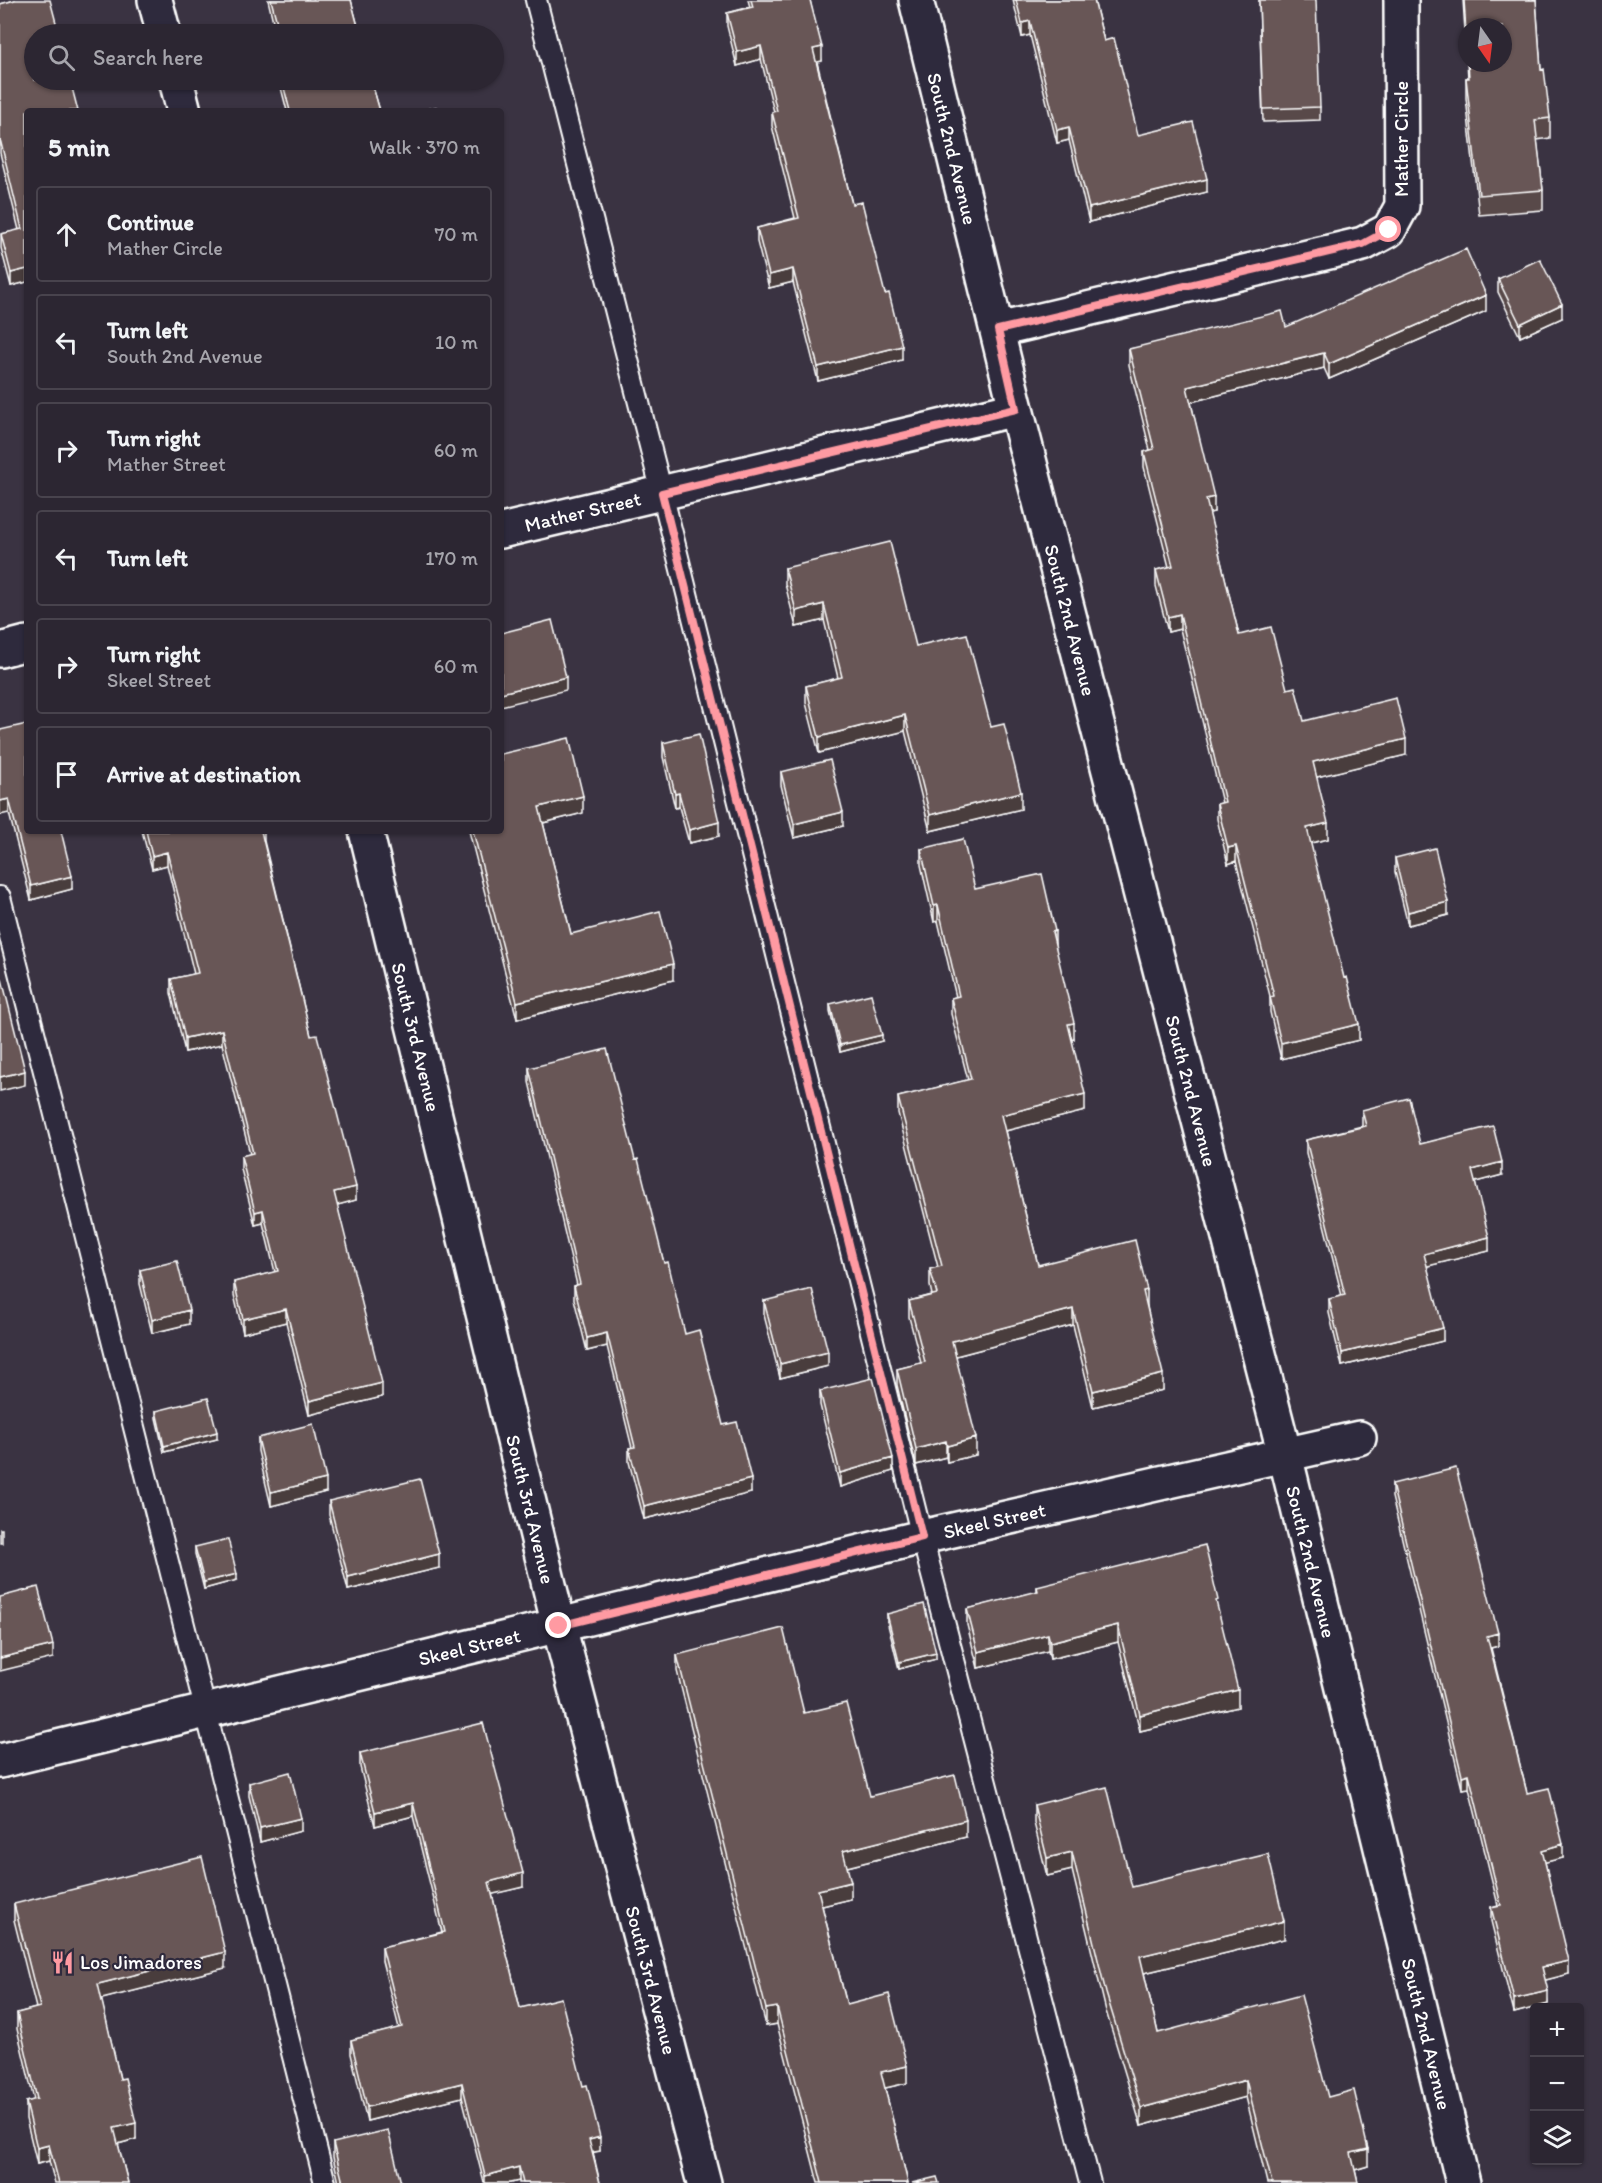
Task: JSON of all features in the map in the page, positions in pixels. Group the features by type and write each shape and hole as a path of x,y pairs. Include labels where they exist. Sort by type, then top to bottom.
{"street":[{"path":"155,0 161,24"},
{"name":"South 2nd Avenue","path":"916,0 1016,409 1286,1455 1464,2183"},
{"name":"Mather Circle","path":"998,330 1363,244 1389,230 1402,206 1401,0"},
{"path":"179,90 183,108"},
{"name":"Mather Street","path":"504,530 1016,409"},
{"path":"0,650 24,645"},
{"name":"South 3rd Avenue","path":"367,834 559,1626 704,2183"},
{"name":"Skeel Street","path":"0,1761 922,1537 1359,1438"}],"lane":[{"path":"536,0 662,493 922,1537 1090,2183"},
{"path":"0,897 325,2183"}],"building":[{"path":"15,0 50,0 56,24 24,24 24,90 73,90 77,108 24,108 24,270 11,273 1,234 22,229 0,139 0,4"},
{"path":"271,0 351,0 357,24 277,24"},
{"path":"751,0 810,0 822,47 813,49 852,204 862,202 885,294 889,293 902,346 818,367 793,269 769,275 757,228 799,218 772,112 777,111 761,46 737,52 727,13 753,7"},
{"path":"1016,0 1094,0 1104,41 1114,38 1138,135 1193,122 1207,179 1089,208 1069,127 1057,130 1030,21 1022,23"},
{"path":"1259,0 1316,0 1320,107 1263,109"},
{"path":"1464,0 1536,0 1541,70 1544,69 1550,118 1535,120 1543,190 1479,195 1466,78 1469,78 1469,72 1512,72 1512,18 1465,18"},
{"path":"285,90 374,90 379,108 289,108"},
{"path":"1466,249 1486,295 1329,364 1324,353 1187,387 1214,497 1206,499 1239,635 1271,627 1287,689 1295,687 1304,721 1396,698 1406,739 1313,762 1328,823 1307,828 1344,978 1347,977 1359,1024 1281,1043 1270,997 1274,996 1236,846 1228,848 1217,804 1225,802 1180,614 1168,617 1156,570 1173,566 1144,452 1154,449 1129,349 1282,311 1286,327"},
{"path":"1540,259 1562,304 1520,324 1498,279"},
{"path":"890,542 916,646 967,634 991,727 1004,724 1021,792 930,815 905,715 819,737 806,686 842,677 824,604 796,611 785,568"},
{"path":"552,620 566,677 504,692 504,632"},
{"path":"24,725 24,834 62,834 72,876 31,886 9,799 0,801 0,730"},
{"path":"699,734 719,822 689,830 679,793 675,794 663,743"},
{"path":"569,738 583,796 539,807 571,934 660,911 673,964 517,1002 474,834 504,834 504,753"},
{"path":"830,760 843,812 794,824 781,772"},
{"path":"147,834 262,834 311,1036 317,1035 356,1187 334,1192 382,1383 309,1401 286,1309 243,1319 234,1282 278,1271 263,1210 255,1212 241,1156 253,1153 222,1030 185,1038 171,979 198,973 167,852 152,856"},
{"path":"963,839 975,889 1042,874 1055,931 1052,932 1074,1023 1068,1024 1085,1094 1001,1115 1038,1265 1135,1240 1147,1290 1143,1291 1163,1374 1093,1391 1073,1309 952,1341 976,1438 947,1446 946,1441 916,1449 897,1369 925,1362 909,1301 937,1294 930,1269 942,1266 898,1097 971,1079 951,998 959,996 938,905 934,906 921,849"},
{"path":"1435,848 1448,902 1408,912 1395,858"},
{"path":"0,979 2,979 25,1071 0,1077"},
{"path":"871,994 882,1035 840,1045 830,1004"},
{"path":"607,1049 664,1263 668,1262 685,1334 699,1330 723,1425 737,1422 751,1479 644,1506 629,1448 635,1447 607,1333 587,1338 574,1286 580,1284 529,1068"},
{"path":"1409,1098 1420,1144 1493,1126 1502,1162 1472,1170 1489,1237 1424,1254 1443,1328 1342,1353 1329,1299 1345,1295 1306,1140 1366,1126 1362,1110"},
{"path":"177,1261 189,1310 152,1320 140,1270"},
{"path":"812,1289 828,1352 780,1364 764,1301"},
{"path":"873,1378 893,1458 840,1473 820,1391"},
{"path":"208,1398 217,1432 164,1446 156,1411"},
{"path":"313,1424 326,1479 271,1492 258,1438"},
{"path":"1456,1468 1498,1633 1487,1636 1527,1793 1549,1788 1563,1844 1542,1850 1569,1961 1542,1967 1548,1991 1514,1999 1491,1907 1501,1905 1469,1774 1462,1776 1392,1484"},
{"path":"420,1479 439,1554 348,1577 329,1501"},
{"path":"228,1539 237,1574 204,1582 195,1547"},
{"path":"1205,1545 1238,1690 1140,1715 1118,1625 1050,1642 1048,1634 978,1652 967,1609 1038,1591 1037,1587"},
{"path":"38,1587 53,1645 0,1658 0,1597"},
{"path":"924,1604 936,1653 899,1662 887,1614"},
{"path":"783,1628 804,1713 846,1703 870,1796 955,1775 966,1820 843,1851 851,1882 818,1890 847,2005 889,1994 907,2066 881,2072 908,2183 822,2183 777,2007 766,2009 677,1655"},
{"path":"483,1723 523,1873 489,1882 520,2008 561,1998 583,2086 587,2085 600,2137 589,2140 600,2183 523,2183 519,2167 485,2176 462,2083 367,2107 351,2040 402,2027 382,1947 445,1932 413,1803 375,1812 360,1753"},
{"path":"290,1772 301,1818 260,1828 249,1783"},
{"path":"1107,1787 1132,1887 1268,1854 1284,1921 1140,1956 1158,2033 1301,1995 1328,2097 1354,2090 1368,2149 1351,2153 1358,2183 1272,2183 1246,2080 1141,2108 1106,1993 1072,1852 1047,1858 1034,1805"},
{"path":"202,1857 225,1952 98,1984 120,2079 125,2078 136,2123 114,2128 128,2183 59,2183 49,2145 37,2148 26,2102 37,2099 17,2013 40,2007 14,1904"},
{"path":"388,2130 401,2183 343,2183 333,2143"},
{"path":"937,2177 939,2183 912,2183"}],"place":[{"name":"Los Jimadores","path":"62,1962"}],"route":[{"path":"559,1626 922,1537 662,493 1016,409 998,330 1363,244 1389,230"}]}
